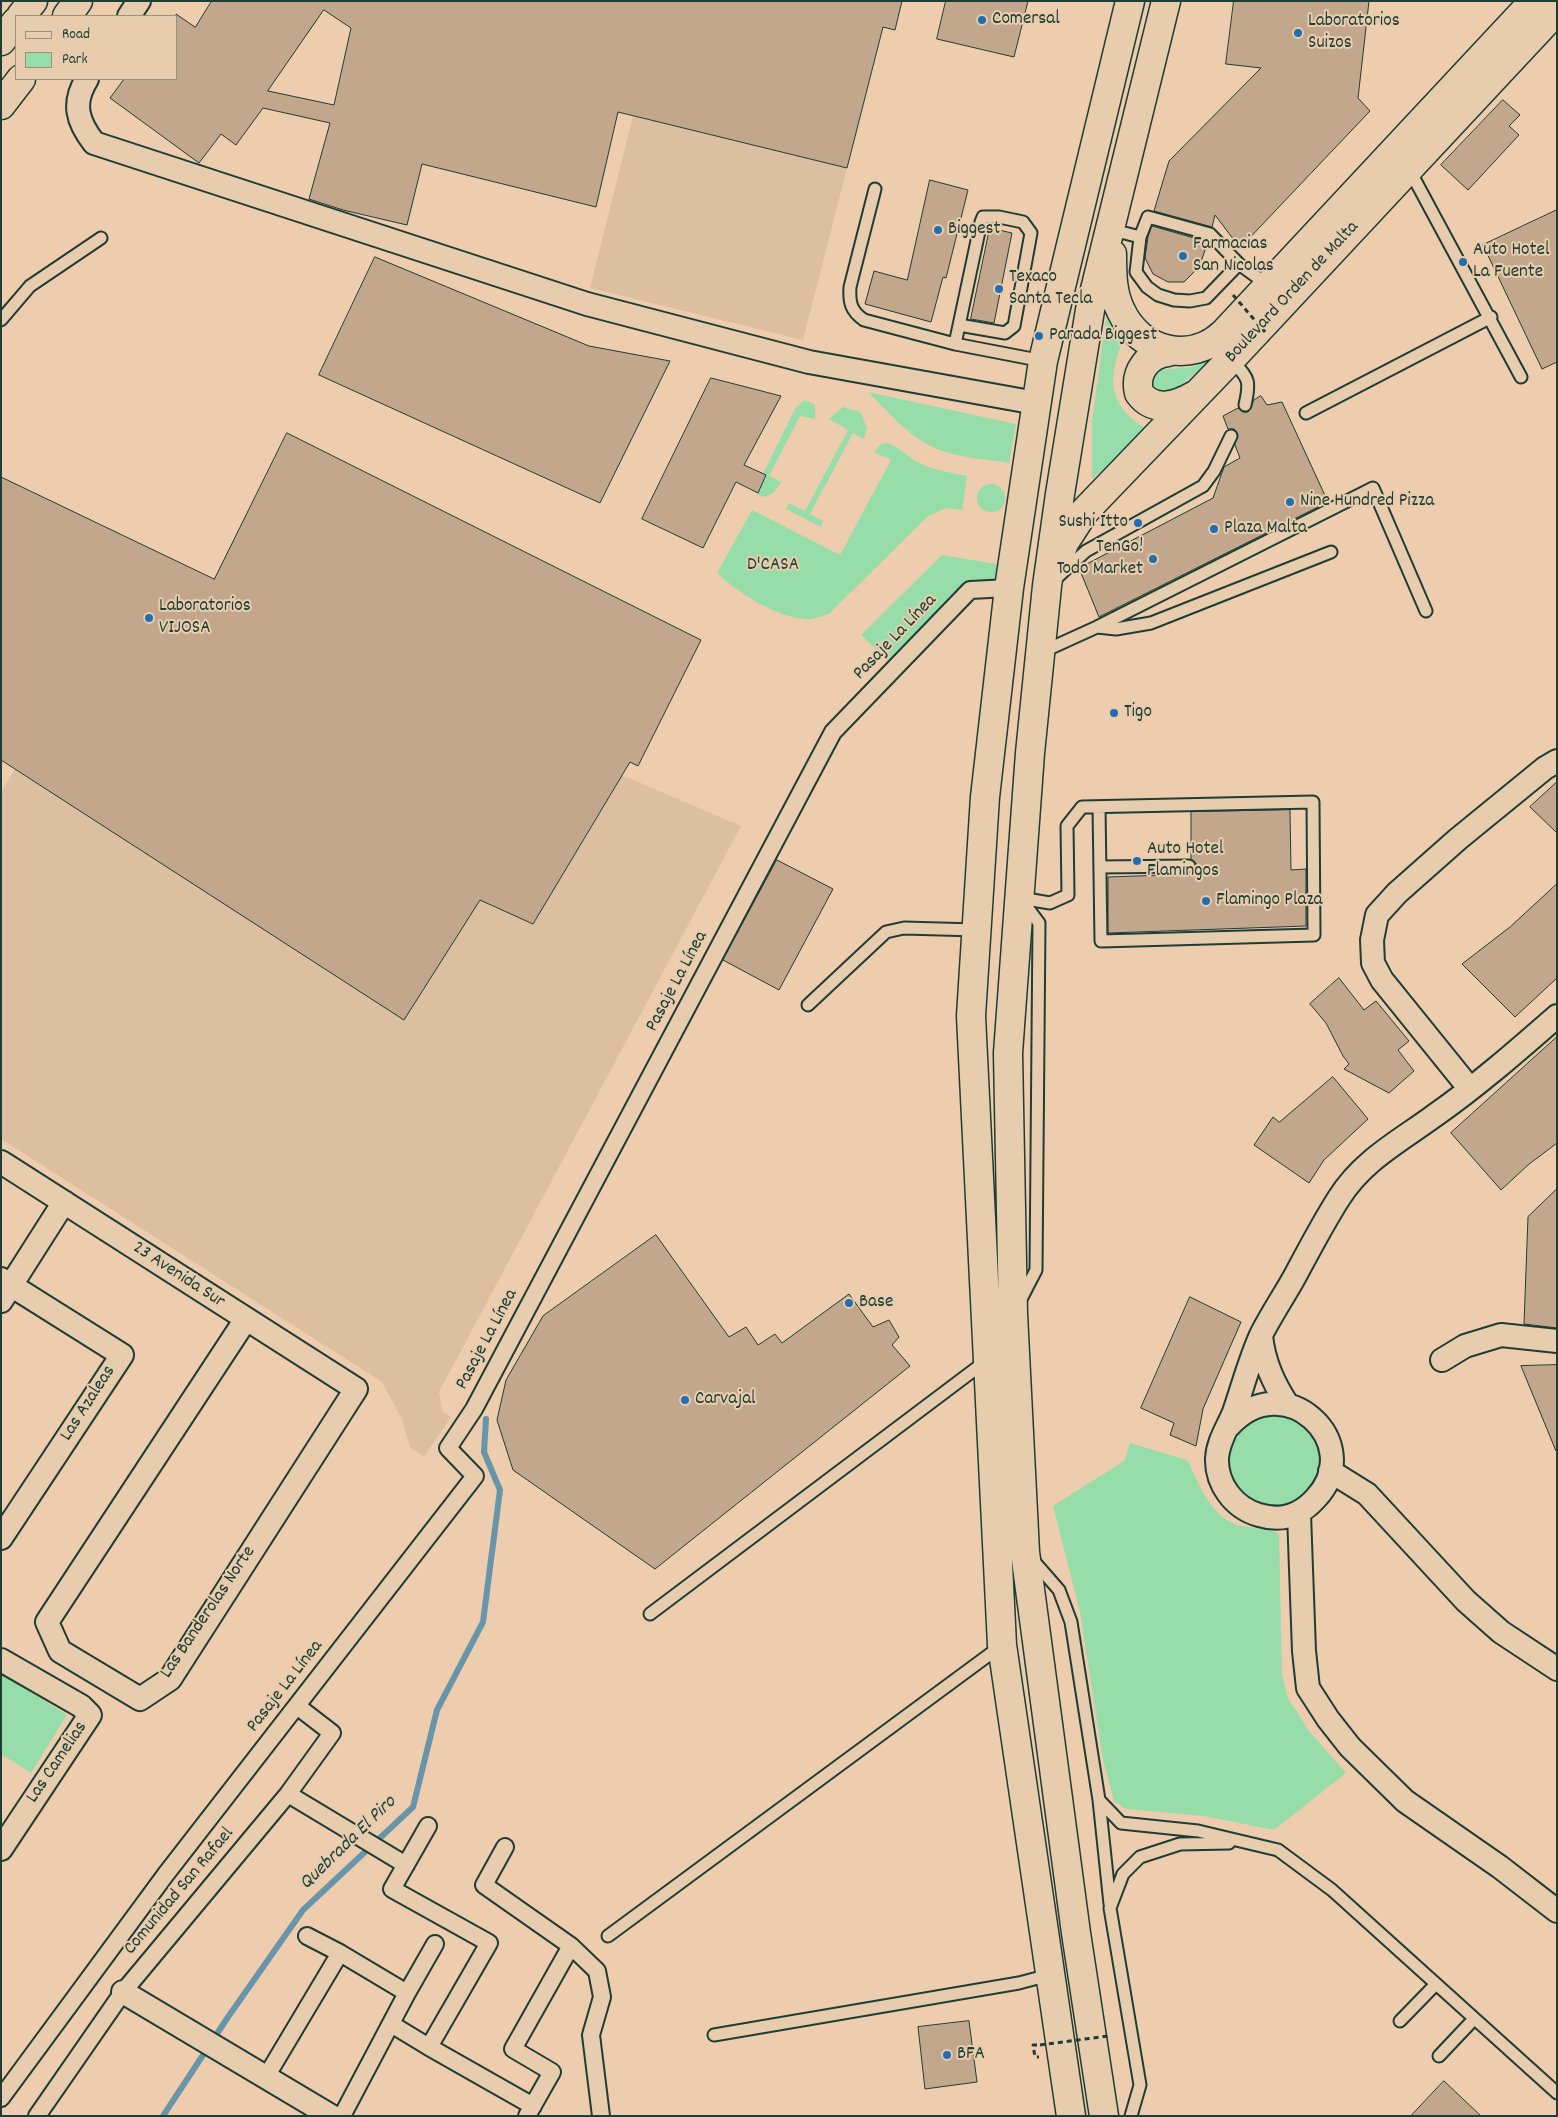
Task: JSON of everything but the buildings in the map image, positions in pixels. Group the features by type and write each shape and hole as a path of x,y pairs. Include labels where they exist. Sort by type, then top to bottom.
{"main road":[{"path":"22,15 33,1"},
{"path":"68,15 78,1"},
{"path":"1071,2116 1002,1644 986,1361 971,1016 985,797 1009,588 1036,403 1043,361 1130,1"},
{"path":"1104,2116 1076,1933 1025,1552 1013,1314 1008,1053 1026,798 1047,586 1070,427 1090,310 1166,1"},
{"name":"Boulevard Orden de Malta","path":"1202,390 1177,404 1164,407 1149,403 1142,397 1138,382 1145,362 1156,354 1198,348 1219,338 1534,1"},
{"name":"Boulevard Orden de Malta","path":"1047,586 1064,543 1084,512 1202,390 1557,10"},
{"path":"1,41 15,23"},
{"path":"1,105 20,80"},
{"path":"1120,184 1113,230 1112,271 1114,292 1121,312 1139,333 1151,343 1168,352"}],"street":[{"path":"130,15 139,1"},
{"path":"86,80 78,96 78,112 83,128 94,143 587,304 809,362 1036,403"},
{"name":"Pasaje La Línea","path":"1,2098 166,1874 475,1476 448,1448 474,1409 833,732 970,590 1009,588"},
{"path":"1470,1089 1373,963 1372,940 1377,915 1397,893 1458,839 1545,768 1557,761"},
{"path":"1228,1426 1236,1418 1255,1407 1265,1404 1287,1404 1307,1413 1322,1429 1330,1449 1326,1481 1292,1515 1262,1516 1242,1507 1226,1491 1218,1470 1217,1458 1219,1447 1261,1335 1340,1197 1356,1175 1380,1152 1435,1116 1470,1089 1557,1016"},
{"name":"23 Avenida Sur","path":"1,1162 356,1389"},
{"name":"Las Azaleas","path":"1,1538 122,1355 5,1289 64,1202"},
{"name":"Las Banderolas Norte","path":"246,1319 47,1622 60,1651 140,1699 170,1679 356,1389"},
{"path":"1261,1335 1263,1356 1274,1383 1287,1404"},
{"path":"1442,1360 1465,1346 1501,1335 1557,1341"},
{"path":"1326,1481 1367,1494 1466,1601 1501,1632 1557,1669"},
{"path":"1292,1515 1299,1554 1308,1688 1328,1719 1350,1747 1405,1801 1500,1867 1557,1911"},
{"name":"Las Camelias","path":"1,1660 81,1706 90,1715 1,1849"},
{"name":"Comunidad San Rafael","path":"37,2116 123,1992 288,1794 332,1733 297,1706"},
{"path":"288,1794 406,1865"},
{"path":"428,1826 392,1889 488,1943 428,2047"},
{"path":"505,1847 484,1885 571,1946 597,1971 602,1997 591,2035 601,2116"},
{"path":"307,1936 340,1953 407,1993"},
{"path":"342,2116 434,1944"},
{"path":"391,2024 530,2111 552,2072 513,2050 571,1946"},
{"path":"266,2077 340,1953"},
{"path":"123,1992 331,2116"}],"lane":[{"path":"1409,169 1491,317 1521,377"},
{"path":"875,189 850,287 849,302 855,313 864,320 955,344 1043,361"},
{"path":"955,344 959,325 983,217 999,217 1022,222 1031,233 1014,326 1005,333 959,325"},
{"path":"1239,264 1206,298 1190,302 1165,298 1152,292 1136,272 1135,265 1140,237 1148,217 1210,234 1239,264 1268,286"},
{"path":"1113,230 1140,237"},
{"path":"1,320 30,286 101,238"},
{"path":"1306,412 1491,317"},
{"path":"1231,359 1246,377 1249,385 1245,405"},
{"path":"1047,586 1086,551 1203,486 1214,471 1231,436"},
{"path":"1041,652 1097,627 1374,488 1426,610"},
{"path":"1097,627 1116,629 1151,623 1331,552"},
{"path":"1020,898 1050,903 1068,895 1067,826 1082,807 1313,802 1314,935 1101,941 1099,807"},
{"path":"1100,867 1190,866"},
{"path":"808,1005 886,932 904,928 976,930"},
{"path":"650,1614 986,1361"},
{"path":"1025,1552 1059,1590 1071,1622 1099,1800 1110,1908 1140,2085 1131,2116"},
{"path":"608,1936 1002,1644"},
{"path":"1099,1800 1121,1823 1198,1831 1278,1850 1332,1890 1557,2093"},
{"path":"1110,1908 1123,1874 1140,1857 1180,1844 1243,1843"},
{"path":"714,2034 1019,1984 1049,1975"},
{"path":"1400,2021 1436,1984"},
{"path":"1439,2056 1474,2018"}],"path":[{"path":"1232,295 1266,332"},
{"path":"1040,2045 1108,2036"},
{"path":"1033,2045 1035,2057"}],"shaded area":[{"path":"633,116 847,168 803,340 590,288"},
{"path":"15,769 404,1019 480,900 533,924 622,775 741,826 439,1392 442,1411 451,1417 424,1457 410,1448 402,1419 382,1382 1,1139 1,792"}],"green space":[{"path":"1107,312 1124,337 1115,366 1114,390 1118,401 1125,411 1134,421 1148,430 1092,479 1092,421"},
{"path":"1217,356 1173,391 1162,392 1152,386 1153,378 1158,370 1192,367"},
{"path":"868,392 1016,424 1009,463 954,454 927,444 900,424"},
{"path":"805,400 815,405 815,419 800,416 769,476 781,482 768,496 757,495 766,476 763,474 796,407"},
{"name":"D'CASA","path":"843,407 860,412 867,428 864,439 853,433 810,514 823,521 821,527 786,509 789,503 805,511 848,430 829,419"},
{"name":"D'CASA","path":"888,443 927,466 967,476 962,510 946,508 928,516 829,614 809,619 782,614 758,603 717,573 752,510 840,555 891,460 874,452 881,444"},
{"path":"991,484 1001,488 1005,498 1001,508 991,512 981,508 977,498 981,488"},
{"path":"942,555 997,564 993,587 969,587 893,666 861,635"},
{"path":"1274,1415 1292,1418 1307,1428 1317,1443 1320,1461 1317,1479 1307,1494 1292,1504 1274,1507 1256,1504 1241,1494 1231,1479 1228,1461 1231,1443 1241,1428 1256,1418"},
{"path":"1130,1443 1187,1460 1208,1500 1222,1517 1242,1526 1264,1529 1279,1534 1282,1675 1288,1698 1309,1731 1346,1773 1274,1830 1204,1816 1126,1809 1114,1801 1103,1760 1080,1612 1053,1506 1124,1461"},
{"path":"1,1673 67,1715 31,1773 1,1754"}],"waterway":[{"name":"Quebrada El Piro","path":"163,2116 228,2017 303,1910 413,1807 437,1710 483,1622 500,1490 484,1452 486,1419"}],"place":[{"name":"Comersal","path":"982,20"},
{"name":"Laboratorios Suizos","path":"1298,33"},
{"name":"Biggest","path":"938,230"},
{"name":"Farmacias San Nicolas","path":"1183,256"},
{"name":"Auto Hotel La Fuente","path":"1463,262"},
{"name":"Texaco Santa Tecla","path":"999,289"},
{"name":"Parada Biggest","path":"1039,336"},
{"name":"Nine Hundred Pizza","path":"1290,502"},
{"name":"Sushi Itto","path":"1138,523"},
{"name":"Plaza Malta","path":"1214,529"},
{"name":"TenGo! Todo Market","path":"1153,559"},
{"name":"Laboratorios VIJOSA","path":"149,618"},
{"name":"Tigo","path":"1114,713"},
{"name":"Auto Hotel Flamingos","path":"1137,861"},
{"name":"Flamingo Plaza","path":"1206,901"},
{"name":"Base","path":"849,1303"},
{"name":"Carvajal","path":"685,1400"},
{"name":"BFA","path":"947,2055"}]}
